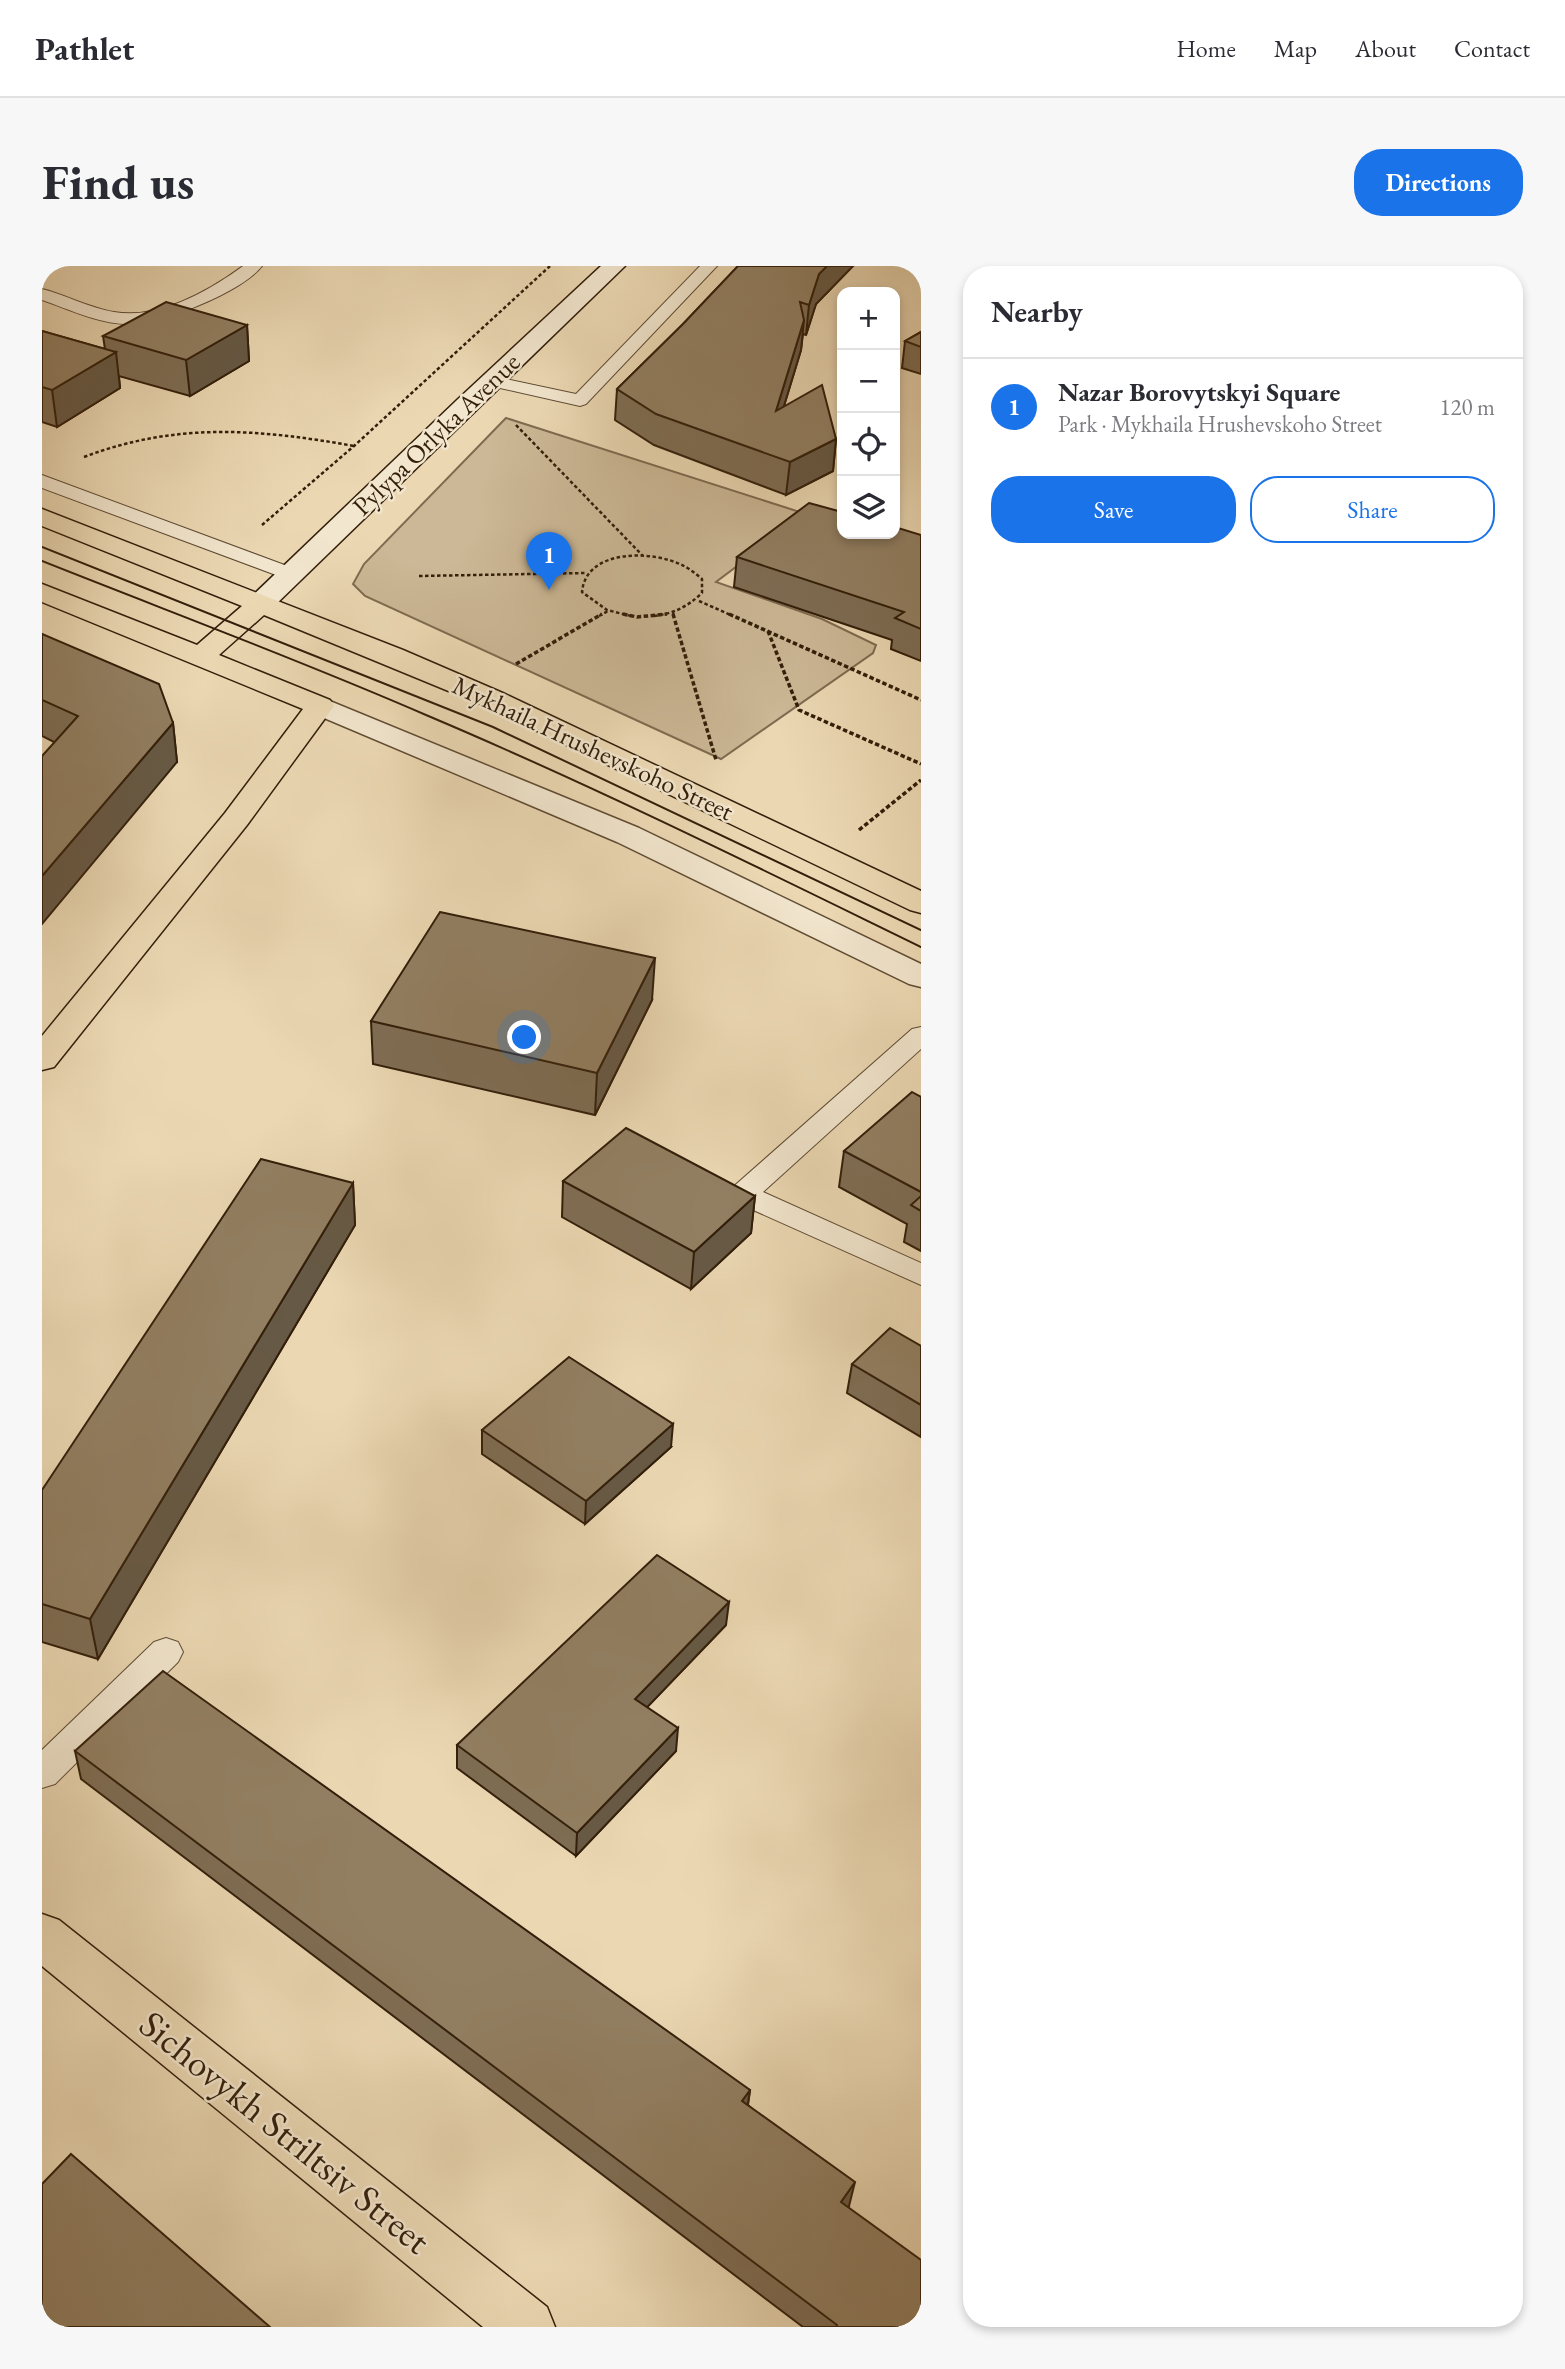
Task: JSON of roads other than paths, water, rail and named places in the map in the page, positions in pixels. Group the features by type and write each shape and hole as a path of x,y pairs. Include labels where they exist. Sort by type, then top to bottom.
{"main road":[{"name":"Pylypa Orlyka Avenue","path":"260,604 614,266"},
{"name":"Mykhaila Hrushevskoho Street","path":"42,517 393,656 495,700 921,903"},
{"path":"42,592 628,835 921,977"},
{"path":"200,657 260,604"},
{"path":"42,1059 236,819 320,706"},
{"name":"Sichovykh Striltsiv Street","path":"42,1936 527,2327"}],"lane":[{"path":"42,294 106,315 135,318 154,315 190,301 241,276 254,266"},
{"path":"491,381 580,400 709,266"},
{"path":"42,481 291,573"},
{"path":"921,1035 743,1194 921,1275"},
{"path":"42,1773 166,1652"}],"tram line":[{"path":"42,547 493,727 921,930"},
{"path":"42,561 331,675 489,742 921,947"}],"place":[{"name":"Nazar Borovytskyi Square","path":"549,590"}]}
